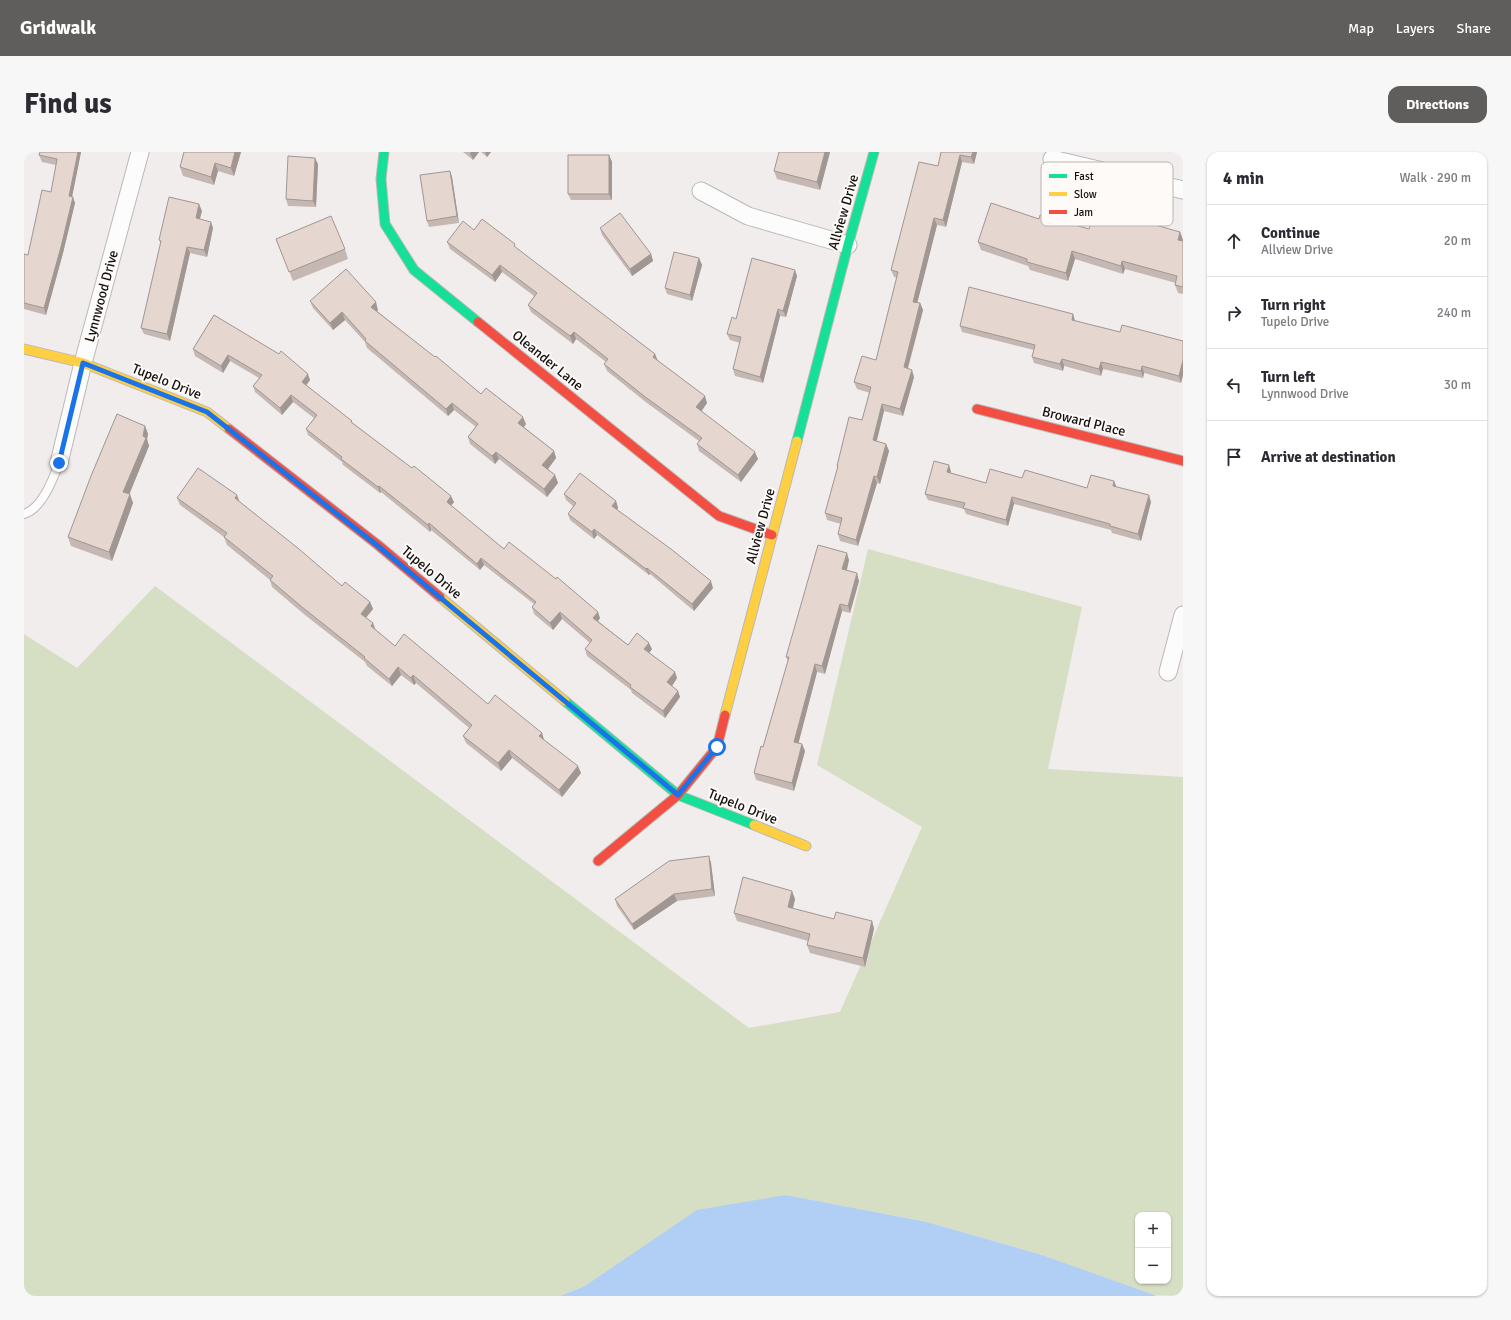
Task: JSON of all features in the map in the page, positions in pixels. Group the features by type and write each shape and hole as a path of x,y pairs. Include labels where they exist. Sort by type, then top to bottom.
{"street":[{"name":"Lynnwood Drive","path":"59,463 83,363 140,152"},
{"name":"Oleander Lane","path":"384,152 382,179 385,224 414,270 719,516 772,535"},
{"name":"Allview Drive","path":"598,861 678,795 717,747 848,244 874,152"},
{"path":"1052,159 1065,162"},
{"path":"1173,188 1183,190"},
{"path":"701,191 748,216 848,244"},
{"name":"Tupelo Drive","path":"24,349 83,363 207,412 378,546 678,795 806,846"},
{"name":"Broward Place","path":"977,409 1183,461"},
{"path":"1168,672 1183,615"}],"lane":[{"path":"24,514 29,512 46,494 59,463"}],"green space":[{"path":"868,549 1082,607 1048,769 1183,777 1183,1296 1153,1295 1042,1255 927,1222 786,1195 560,1296 24,1296 24,634 77,668 155,586 749,1028 840,1012 922,827 817,765"}],"water":[{"path":"786,1195 927,1222 1042,1255 1157,1296 560,1296 585,1286 697,1210"}],"building":[{"path":"40,152 78,152 69,196 73,197 44,308 24,303 24,254 28,255 42,190 51,192 57,159 39,155"},
{"path":"184,152 235,152 231,168 215,163 211,177 180,167"},
{"path":"779,152 825,152 817,182 774,171"},
{"path":"941,152 973,152 971,157 960,155 943,220 934,218 913,302 920,303 904,367 912,370 900,409 882,404 873,440 886,444 877,477 874,476 856,540 838,534 842,518 825,513 838,466 849,417 862,420 871,387 854,382 862,356 876,360 898,272 891,270 919,162 938,166"},
{"path":"568,155 609,155 609,194 568,194"},
{"path":"288,156 315,158 313,201 286,199"},
{"path":"450,171 457,216 427,221 420,175"},
{"path":"169,197 199,204 196,218 211,222 204,250 187,247 167,334 141,328 161,241 159,240"},
{"path":"991,203 1039,219 1041,215 1041,226 1078,226 1089,229 1090,226 1159,226 1180,232 1178,240 1183,241 1183,287 1175,285 1177,276 1122,261 1121,266 1072,251 1066,273 1027,262 1027,259 978,242"},
{"path":"620,213 651,254 630,269 600,228"},
{"path":"331,216 345,249 289,272 276,239"},
{"path":"482,219 515,244 514,246 655,354 653,357 705,396 696,407 755,452 738,475 697,444 702,438 644,396 604,364 608,359 574,332 570,336 528,305 537,293 500,265 492,275 447,242 463,221 474,230"},
{"path":"674,252 699,258 690,295 665,288"},
{"path":"752,258 795,270 783,311 778,309 760,377 733,369 741,337 727,334 732,317 736,319"},
{"path":"346,269 376,302 371,307 435,357 436,356 481,394 486,388 523,417 518,423 554,451 542,465 555,475 544,489 496,452 492,456 468,437 478,424 452,403 446,409 365,341 366,339 342,312 330,323 310,301"},
{"path":"969,287 1073,314 1072,320 1120,332 1122,325 1183,341 1183,360 1179,376 1142,366 1141,371 1101,362 1099,369 1062,359 1060,364 1032,357 1035,345 960,326"},
{"path":"214,315 279,354 281,351 308,374 302,382 352,421 351,422 412,468 414,466 451,496 447,502 504,549 509,542 556,579 557,577 598,612 593,618 628,645 637,633 649,643 644,649 675,672 667,682 678,691 663,711 630,687 631,685 585,649 592,640 560,612 550,623 532,607 536,602 481,558 477,564 429,523 428,525 379,486 378,487 341,459 342,457 306,429 317,415 291,395 280,408 253,386 262,375 228,355 221,366 193,349"},
{"path":"117,414 145,426 143,436 146,438 123,492 130,494 109,552 68,537 91,476"},
{"path":"934,461 949,465 947,472 986,483 990,469 1022,478 1025,470 1087,488 1091,475 1114,481 1113,486 1149,495 1138,534 1110,526 1110,524 1012,497 1006,520 963,508 965,503 925,494"},
{"path":"198,468 237,495 235,498 299,549 342,586 345,582 370,602 361,614 373,623 371,626 395,646 404,634 488,704 495,695 542,733 539,736 578,766 559,790 509,750 498,763 463,736 472,725 413,675 411,678 398,667 389,679 364,658 365,657 270,580 273,576 224,537 227,533 177,498"},
{"path":"580,473 616,501 612,506 671,549 711,581 692,604 647,568 646,569 594,529 592,532 568,514 576,503 564,494"},
{"path":"818,545 847,553 842,569 857,573 848,606 840,604 822,666 815,664 794,742 802,744 792,783 754,773 789,657 786,657"},
{"path":"709,856 712,889 674,894 632,924 615,899 669,861"},
{"path":"743,877 792,891 788,907 834,919 836,912 872,921 863,958 807,945 810,934 734,913"}],"traffic: fast":[{"path":"384,152 381,179 385,224 414,270 478,322"},
{"path":"797,441 874,152"},
{"path":"565,701 678,795 754,825"}],"traffic: slow":[{"path":"24,349 83,363 207,412 229,429"},
{"path":"725,715 797,441"},
{"path":"440,597 565,701"},
{"path":"754,825 806,846"}],"traffic: jam":[{"path":"478,322 719,516 772,535"},
{"path":"977,409 1183,461"},
{"path":"229,429 378,545 440,597"},
{"path":"598,861 678,795 717,747 725,715"}],"route":[{"path":"59,463 83,363 207,412 378,546 678,795 717,747"}]}
